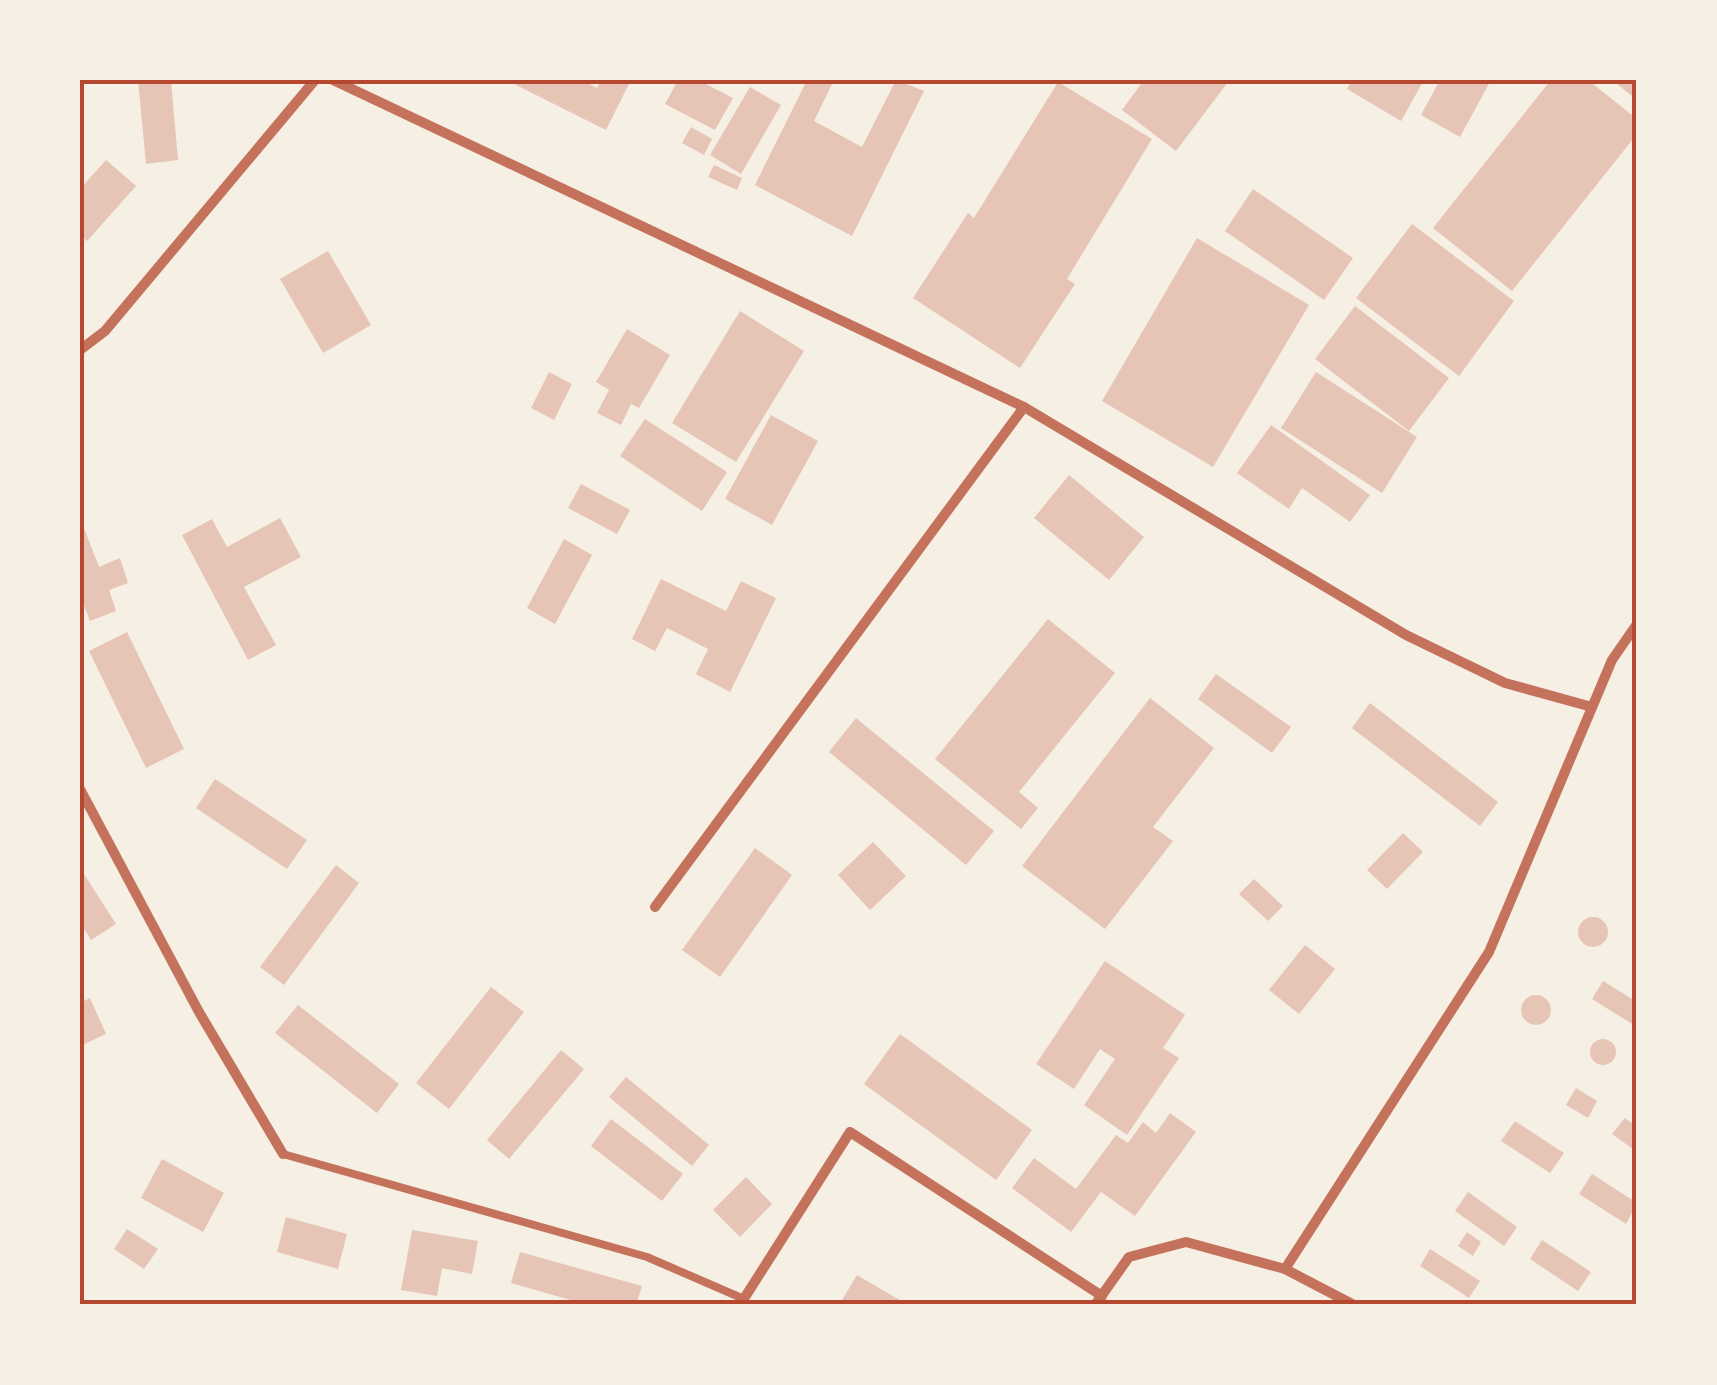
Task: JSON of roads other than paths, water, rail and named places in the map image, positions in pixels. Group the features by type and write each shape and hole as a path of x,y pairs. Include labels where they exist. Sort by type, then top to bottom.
{"street":[{"path":"80,350 104,330 316,80"},
{"path":"333,80 1024,407 1406,635 1505,683 1592,707"},
{"path":"655,907 1024,407"},
{"path":"1285,1269 1488,952 1612,660 1637,624"},
{"path":"80,789 200,1012 283,1154"},
{"path":"742,1302 850,1132 1098,1300 1129,1258 1186,1242 1285,1269 1354,1305"}],"lane":[{"path":"283,1154 647,1257 742,1302"}]}
